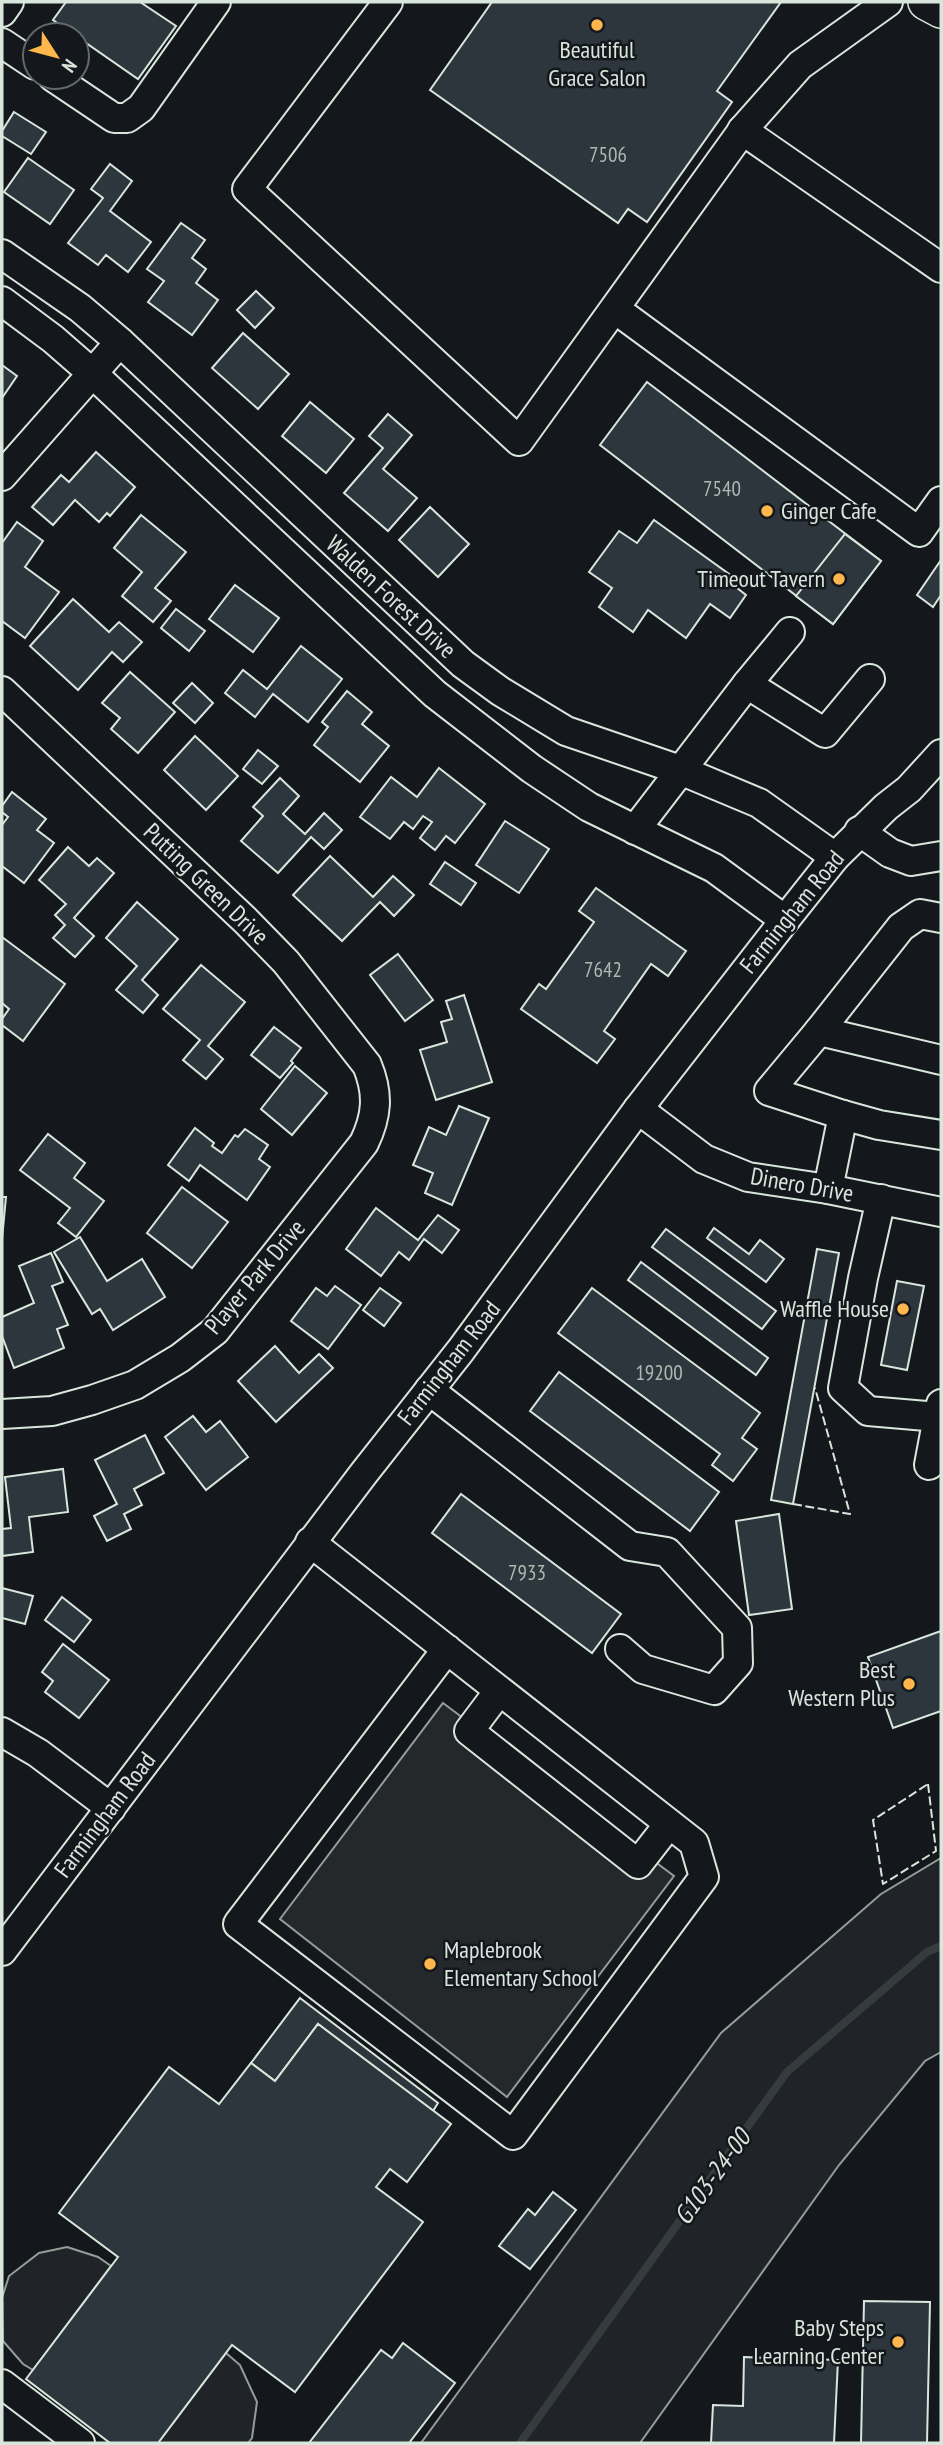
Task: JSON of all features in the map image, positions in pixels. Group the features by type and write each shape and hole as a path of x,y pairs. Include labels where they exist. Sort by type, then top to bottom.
{"main road":[{"path":"926,2 941,10"}],"street":[{"path":"2,12 9,2"},
{"path":"74,91 114,118 127,118 141,108 216,2"},
{"path":"388,2 247,189 519,440 742,130 800,65 888,2"},
{"path":"2,43 21,56"},
{"path":"742,130 941,268"},
{"name":"Walden Forest Drive","path":"2,254 80,308 120,342 463,664 500,691 566,731 680,770 759,803 835,857"},
{"name":"Walden Forest Drive","path":"2,301 53,339 92,373 435,694 532,769 589,807 714,869 785,920"},
{"path":"615,309 919,532 941,501"},
{"path":"2,475 120,342"},
{"path":"635,830 790,632"},
{"path":"435,694 463,664"},
{"path":"747,684 825,733 870,678"},
{"name":"Putting Green Drive","path":"2,691 286,962 367,1065 374,1083 376,1101"},
{"name":"Farmingham Road","path":"2,1951 310,1542 429,1390 638,1109 785,920 859,831 909,789 941,754"},
{"name":"Farmingham Road","path":"909,789 941,777"},
{"path":"859,831 890,853 911,861 941,856"},
{"path":"941,918 920,914 901,927 769,1091 879,1125 941,1135"},
{"path":"819,1031 941,1060"},
{"name":"Player Park Drive","path":"2,1414 52,1412 135,1385 180,1358 215,1331 364,1143 373,1125 376,1101"},
{"name":"Dinero Drive","path":"638,1109 704,1159 748,1177 828,1189 941,1212"},
{"path":"828,1189 843,1115"},
{"path":"881,1199 843,1388 868,1411 940,1411 929,1465"},
{"path":"429,1390 631,1546 667,1552 737,1628 738,1663 714,1690 643,1669 620,1648"},
{"path":"310,1542 447,1649 499,1691 694,1843 704,1877 513,2135 238,1924 447,1649"},
{"path":"499,1691 469,1731 639,1864 669,1824"},
{"path":"2,1732 38,1753 111,1808"},
{"path":"2,2384 80,2443"}],"shaded area":[{"path":"443,1703 674,1876 507,2097 280,1919"},
{"path":"941,1858 941,2052 925,2061 839,2165 640,2443 421,2443 721,2033 881,1894"},
{"path":"67,2247 98,2257 111,2266 33,2370 23,2364 3,2341 2,2298 9,2276 39,2253"},
{"path":"226,2353 240,2365 257,2402 252,2438 248,2443 158,2443"}],"building":[{"path":"66,2 140,2 176,26 138,79 91,46 91,21 53,20"},
{"path":"492,2 781,2 717,91 732,102 647,222 628,209 618,223 430,90"},
{"path":"14,112 46,132 31,154 2,136 2,131"},
{"path":"28,158 74,190 50,224 4,192"},
{"path":"110,164 132,181 110,211 151,242 128,272 106,255 98,265 68,243 103,198 91,189"},
{"path":"181,223 205,240 192,258 206,269 196,283 218,300 192,335 148,302 164,281 147,269"},
{"path":"256,291 274,308 255,328 237,310"},
{"path":"243,333 289,374 258,409 212,368"},
{"path":"2,365 17,376 2,398"},
{"path":"647,382 881,561 833,624 600,445"},
{"path":"310,402 354,439 326,473 282,436"},
{"path":"388,414 412,435 383,469 417,498 388,531 344,493 383,448 369,436"},
{"path":"96,452 135,487 110,516 107,513 99,522 75,500 53,525 32,507 61,475 69,482"},
{"path":"430,507 469,544 438,577 399,540"},
{"path":"141,515 186,552 155,588 171,601 153,622 122,596 142,572 114,548"},
{"path":"654,520 736,579 732,584 746,595 730,618 710,604 686,638 648,610 633,632 599,607 612,588 589,572 619,531 637,543"},
{"path":"17,522 43,541 25,567 59,592 25,638 2,621 2,543"},
{"name":"Timeout Tavern","path":"845,534 881,561 833,624 796,596"},
{"path":"941,560 941,595 933,607 917,595"},
{"path":"235,585 279,618 253,652 209,619"},
{"path":"73,599 109,632 119,622 142,642 123,662 112,652 78,690 30,646"},
{"path":"176,609 205,631 189,651 161,628"},
{"path":"301,646 342,679 308,722 273,694 255,717 225,693 243,670 267,689"},
{"path":"130,672 175,712 138,753 111,729 120,718 102,703"},
{"path":"192,683 213,703 195,723 173,703"},
{"path":"347,691 372,712 362,724 389,746 360,782 314,745 328,727 322,722"},
{"path":"195,736 238,776 206,810 164,770"},
{"path":"258,750 278,766 262,784 243,769"},
{"path":"439,768 485,804 455,843 446,836 435,850 420,838 432,822 423,816 413,829 404,822 390,839 360,817 391,777 417,797"},
{"path":"280,778 299,796 283,814 305,834 324,813 342,830 324,849 311,837 278,873 241,841 263,816 253,807"},
{"path":"12,792 46,819 37,830 54,843 24,883 2,866 2,825 8,817 2,812 2,806"},
{"path":"505,821 549,849 519,893 476,865"},
{"path":"68,847 89,866 97,858 114,873 74,918 94,936 75,957 53,938 65,925 55,915 66,904 39,880"},
{"path":"330,856 373,897 393,876 414,895 394,916 380,902 342,941 293,895"},
{"path":"445,862 476,883 461,905 430,884"},
{"path":"596,888 686,951 668,976 651,964 604,1031 615,1039 597,1063 521,1009 539,984 546,989 594,922 579,911"},
{"path":"137,902 178,939 142,980 158,995 143,1013 116,990 137,966 106,938"},
{"path":"2,937 65,984 23,1041 2,1025 2,1019 9,1009 2,1003"},
{"path":"398,954 433,1000 405,1021 370,975"},
{"path":"201,965 245,1002 208,1046 223,1059 206,1079 183,1060 200,1040 163,1009"},
{"path":"464,995 492,1082 436,1100 420,1050 447,1042 441,1022 452,1019 446,1001"},
{"path":"274,1027 301,1048 280,1078 251,1055"},
{"path":"295,1066 327,1093 292,1135 261,1109"},
{"path":"459,1106 489,1118 452,1205 425,1193 433,1173 413,1165 429,1127 446,1135"},
{"path":"195,1128 222,1153 235,1135 238,1137 245,1129 268,1145 259,1159 270,1167 247,1200 200,1165 189,1181 168,1165"},
{"path":"48,1134 85,1163 74,1178 104,1201 76,1237 58,1223 70,1208 20,1170"},
{"path":"182,1187 228,1222 192,1268 147,1233"},
{"path":"2,1197 6,1197 2,1239"},
{"path":"376,1208 418,1240 438,1215 459,1230 442,1253 424,1239 409,1260 399,1252 381,1276 346,1249"},
{"path":"714,1228 749,1254 760,1240 784,1259 766,1282 707,1238"},
{"path":"666,1229 776,1311 762,1329 652,1247"},
{"path":"80,1237 107,1281 142,1259 165,1297 113,1330 100,1309 92,1314 54,1252"},
{"path":"817,1249 839,1253 793,1504 771,1500"},
{"path":"51,1253 63,1282 52,1286 68,1325 57,1329 64,1348 14,1368 2,1336 2,1317 34,1303 19,1266"},
{"path":"641,1262 768,1358 756,1375 628,1280"},
{"path":"897,1281 924,1286 907,1370 881,1365"},
{"path":"335,1286 361,1305 328,1349 291,1321 316,1288 327,1296"},
{"path":"380,1288 401,1303 384,1326 363,1310"},
{"path":"592,1288 760,1413 742,1438 757,1449 733,1481 712,1465 720,1454 558,1333"},
{"path":"275,1346 299,1373 319,1354 333,1368 276,1422 238,1381"},
{"path":"559,1372 719,1492 690,1531 530,1411"},
{"path":"193,1416 206,1432 220,1421 248,1457 206,1490 165,1437"},
{"path":"145,1435 164,1473 134,1489 142,1505 124,1514 131,1529 107,1541 94,1516 117,1504 95,1460"},
{"path":"63,1469 68,1512 29,1517 33,1552 2,1556 2,1529 11,1528 5,1477"},
{"path":"461,1494 621,1614 592,1653 432,1533"},
{"path":"779,1514 792,1609 749,1615 736,1521"},
{"path":"2,1588 33,1596 25,1624 2,1618"},
{"path":"62,1597 91,1620 74,1642 45,1620"},
{"name":"Best Western Plus","path":"941,1631 941,1711 893,1728 868,1657"},
{"path":"63,1644 109,1680 79,1718 45,1692 53,1681 42,1672"},
{"path":"300,1998 438,2103 433,2111 318,2024 275,2081 251,2063"},
{"path":"318,2024 451,2124 407,2182 390,2169 376,2187 423,2222 295,2392 232,2345 158,2443 110,2443 26,2379 118,2257 59,2213 169,2067 219,2104 251,2063 275,2081"},
{"path":"553,2192 576,2210 530,2269 499,2246 528,2209 535,2215"},
{"path":"864,2301 930,2302 927,2443 861,2443"},
{"path":"403,2343 455,2383 409,2443 309,2443 381,2350 392,2358"},
{"path":"744,2357 838,2360 834,2443 711,2443 713,2405 743,2406"}],"waterway":[{"name":"G103-24-00","path":"520,2443 787,2072 927,1952 941,1946"}],"fence":[{"path":"793,1504 850,1514 815,1388"},
{"path":"928,1784 936,1851 883,1884 873,1820 928,1784"}],"place":[{"name":"Beautiful Grace Salon","path":"597,25"},
{"name":"Ginger Cafe","path":"767,511"},
{"name":"Timeout Tavern","path":"839,579"},
{"name":"Waffle House","path":"903,1309"},
{"name":"Best Western Plus","path":"909,1684"},
{"name":"Maplebrook Elementary School","path":"430,1964"},
{"name":"Baby Steps Learning Center","path":"898,2342"}]}
